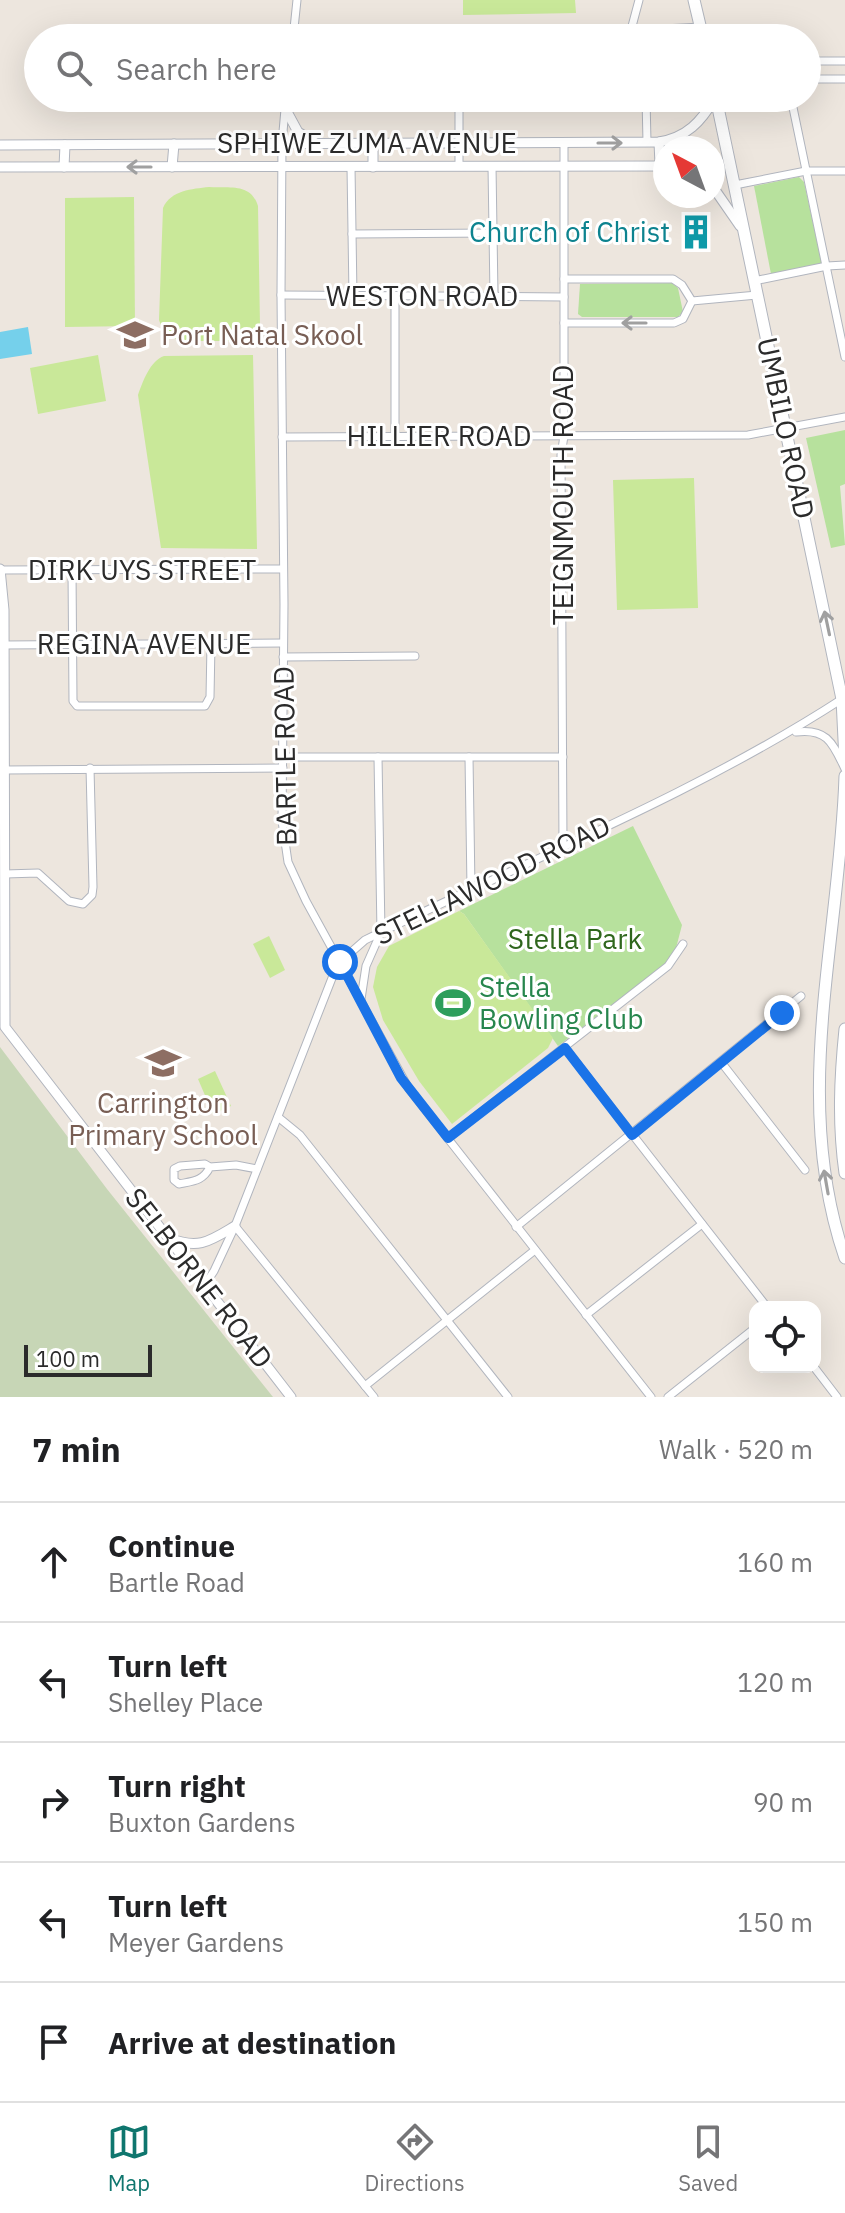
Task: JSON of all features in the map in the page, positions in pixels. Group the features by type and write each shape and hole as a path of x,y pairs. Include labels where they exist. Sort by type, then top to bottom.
{"main road":[{"path":"694,0 700,24"},
{"name":"UMBILO ROAD","path":"718,112 842,699 845,760"},
{"path":"845,776 844,825 817,1083 819,1140 834,1223 845,1258"},
{"path":"845,1029 839,1099 845,1173"}],"street":[{"path":"295,24 297,0"},
{"path":"633,24 639,0"},
{"path":"821,61 845,61"},
{"path":"821,79 845,79"},
{"name":"BARTLE ROAD","path":"284,112 281,167 282,821 288,862 401,1078 651,1397"},
{"path":"289,112 298,132 317,144"},
{"path":"459,112 459,166"},
{"path":"646,112 647,142"},
{"name":"SPHIWE ZUMA AVENUE","path":"679,136 693,128 706,112"},
{"path":"794,112 845,355"},
{"name":"SPHIWE ZUMA AVENUE","path":"0,145 653,142"},
{"path":"373,143 373,167"},
{"name":"TEIGNMOUTH ROAD","path":"563,846 561,455 564,436 564,143"},
{"path":"172,167 174,144"},
{"path":"64,167 65,145"},
{"name":"SPHIWE ZUMA AVENUE","path":"0,167 653,165"},
{"path":"492,166 494,296"},
{"path":"351,167 353,296"},
{"path":"735,185 806,171 845,171"},
{"path":"725,204 744,232"},
{"path":"352,234 493,233"},
{"path":"754,281 845,265"},
{"path":"564,279 673,279 682,285 692,301"},
{"name":"WESTON ROAD","path":"281,295 564,297"},
{"path":"395,295 395,437"},
{"path":"692,301 757,295"},
{"path":"564,323 674,323 683,319 692,301"},
{"name":"HILLIER ROAD","path":"282,437 748,435 845,417"},
{"name":"DIRK UYS STREET","path":"0,570 283,569"},
{"name":"SELBORNE ROAD","path":"0,570 4,645 7,1031 291,1397"},
{"path":"72,570 73,701 77,706 205,706 210,697 211,644"},
{"name":"REGINA AVENUE","path":"4,645 283,643"},
{"path":"283,657 415,656"},
{"name":"STELLAWOOD ROAD","path":"340,962 357,946 381,932 563,846 791,732 842,699"},
{"path":"791,732 809,730 826,737 845,769"},
{"path":"282,757 563,757"},
{"path":"360,1001 366,966 381,932 378,757"},
{"path":"469,757 471,888"},
{"path":"5,874 38,873 73,903 83,904 89,899 93,887 90,768"},
{"path":"4,770 283,768"},
{"path":"448,1138 668,966 683,944"},
{"path":"204,1286 235,1226 340,962"},
{"path":"516,1227 801,996"},
{"path":"565,1048 762,1301"},
{"path":"721,1062 805,1170"},
{"path":"278,1117 300,1135 508,1397"},
{"path":"210,1167 198,1181 179,1184 174,1180 173,1171 178,1167 205,1164 210,1167 236,1165 257,1169"},
{"path":"586,1315 702,1224"},
{"path":"166,1237 197,1245 211,1241 235,1226"},
{"path":"235,1226 374,1397"},
{"path":"365,1386 535,1250"},
{"path":"668,1397 749,1333"},
{"path":"819,1373 837,1397"}],"green space":[{"path":"463,0 575,0 576,13 463,15"},
{"path":"799,177 804,182 822,264 771,274 754,186"},
{"path":"209,187 245,190 258,206 260,326 244,341 179,341 163,331 159,320 163,208 177,194"},
{"path":"134,197 135,326 65,327 65,198"},
{"path":"672,283 678,288 683,312 678,317 582,317 578,314 580,284"},
{"path":"98,355 106,401 38,414 30,368"},
{"path":"253,355 257,549 161,548 138,395 145,378 155,362 164,356"},
{"path":"845,430 845,484 840,486 845,545 831,548 806,438"},
{"path":"694,478 698,608 617,610 613,480"},
{"name":"Stella Park","path":"633,826 682,925 675,952 667,963 558,1046 459,911"},
{"name":"Stella Bowling Club","path":"459,911 553,1038 548,1048 452,1124 419,1081 383,1020 373,987 377,967 389,946"},
{"path":"269,936 285,970 270,978 253,944"},
{"path":"0,1047 107,1189 273,1397 0,1397"},
{"path":"215,1071 231,1106 213,1114 198,1079"}],"water":[{"path":"28,327 32,354 0,359 0,332"}],"place":[{"name":"Church of Christ","path":"696,232"},
{"name":"Port Natal Skool","path":"135,335"},
{"name":"Stella Bowling Club","path":"453,1003"},
{"name":"Carrington Primary School","path":"163,1063"}],"route":[{"path":"340,962 401,1078 448,1138 565,1048 632,1135 782,1013"}]}
